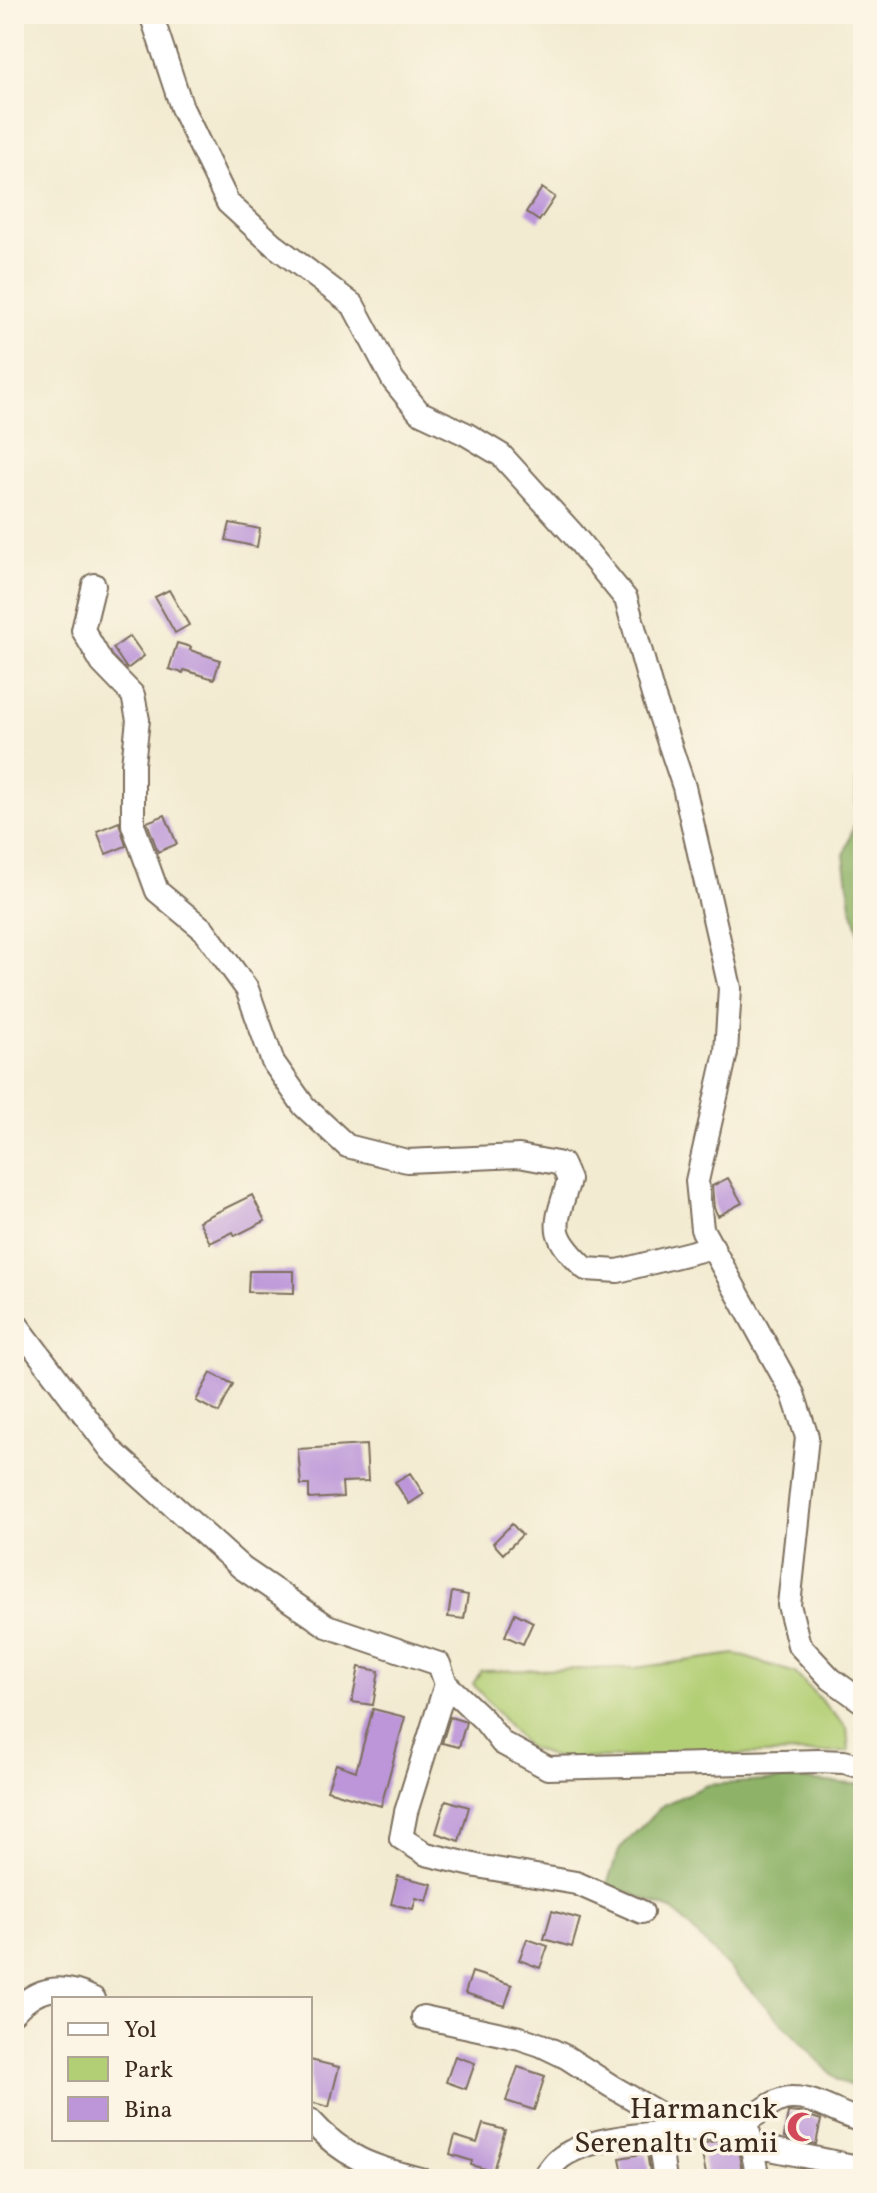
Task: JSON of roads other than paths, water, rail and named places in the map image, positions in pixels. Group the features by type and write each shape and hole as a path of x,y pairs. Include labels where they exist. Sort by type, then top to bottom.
{"street":[{"path":"151,14 182,108 228,203 274,245 353,305 393,380 419,412 501,455 572,533 626,599 653,695 684,787 730,988 726,1053 697,1181 702,1229 793,1394 807,1437 789,1605 799,1645 831,1679 863,1702"},
{"path":"94,585 83,630 102,663 133,695 138,720 133,764 133,825 157,891 204,930 247,989 273,1062 304,1106 347,1146 407,1161 519,1156 562,1164 569,1180 556,1224 564,1248 586,1269 618,1271 713,1247"},
{"path":"14,1321 111,1450 242,1568 327,1626 439,1664 446,1684 484,1720 502,1743 548,1768 819,1761 863,1767"},
{"path":"446,1684 406,1812 401,1838 426,1854 576,1883 642,1912"},
{"path":"14,2012 23,2002 45,1990 61,1988 88,1997"},
{"path":"423,2017 541,2045 688,2130"},
{"path":"546,2177 558,2160 588,2145 747,2120 780,2101 809,2100 863,2121"},
{"path":"747,2120 758,2179"},
{"path":"312,2122 350,2155 420,2179"},
{"path":"658,2134 665,2179"},
{"path":"751,2145 855,2166"}],"place":[{"name":"Harmancık Serenaltı Camii","path":"802,2127"}]}
